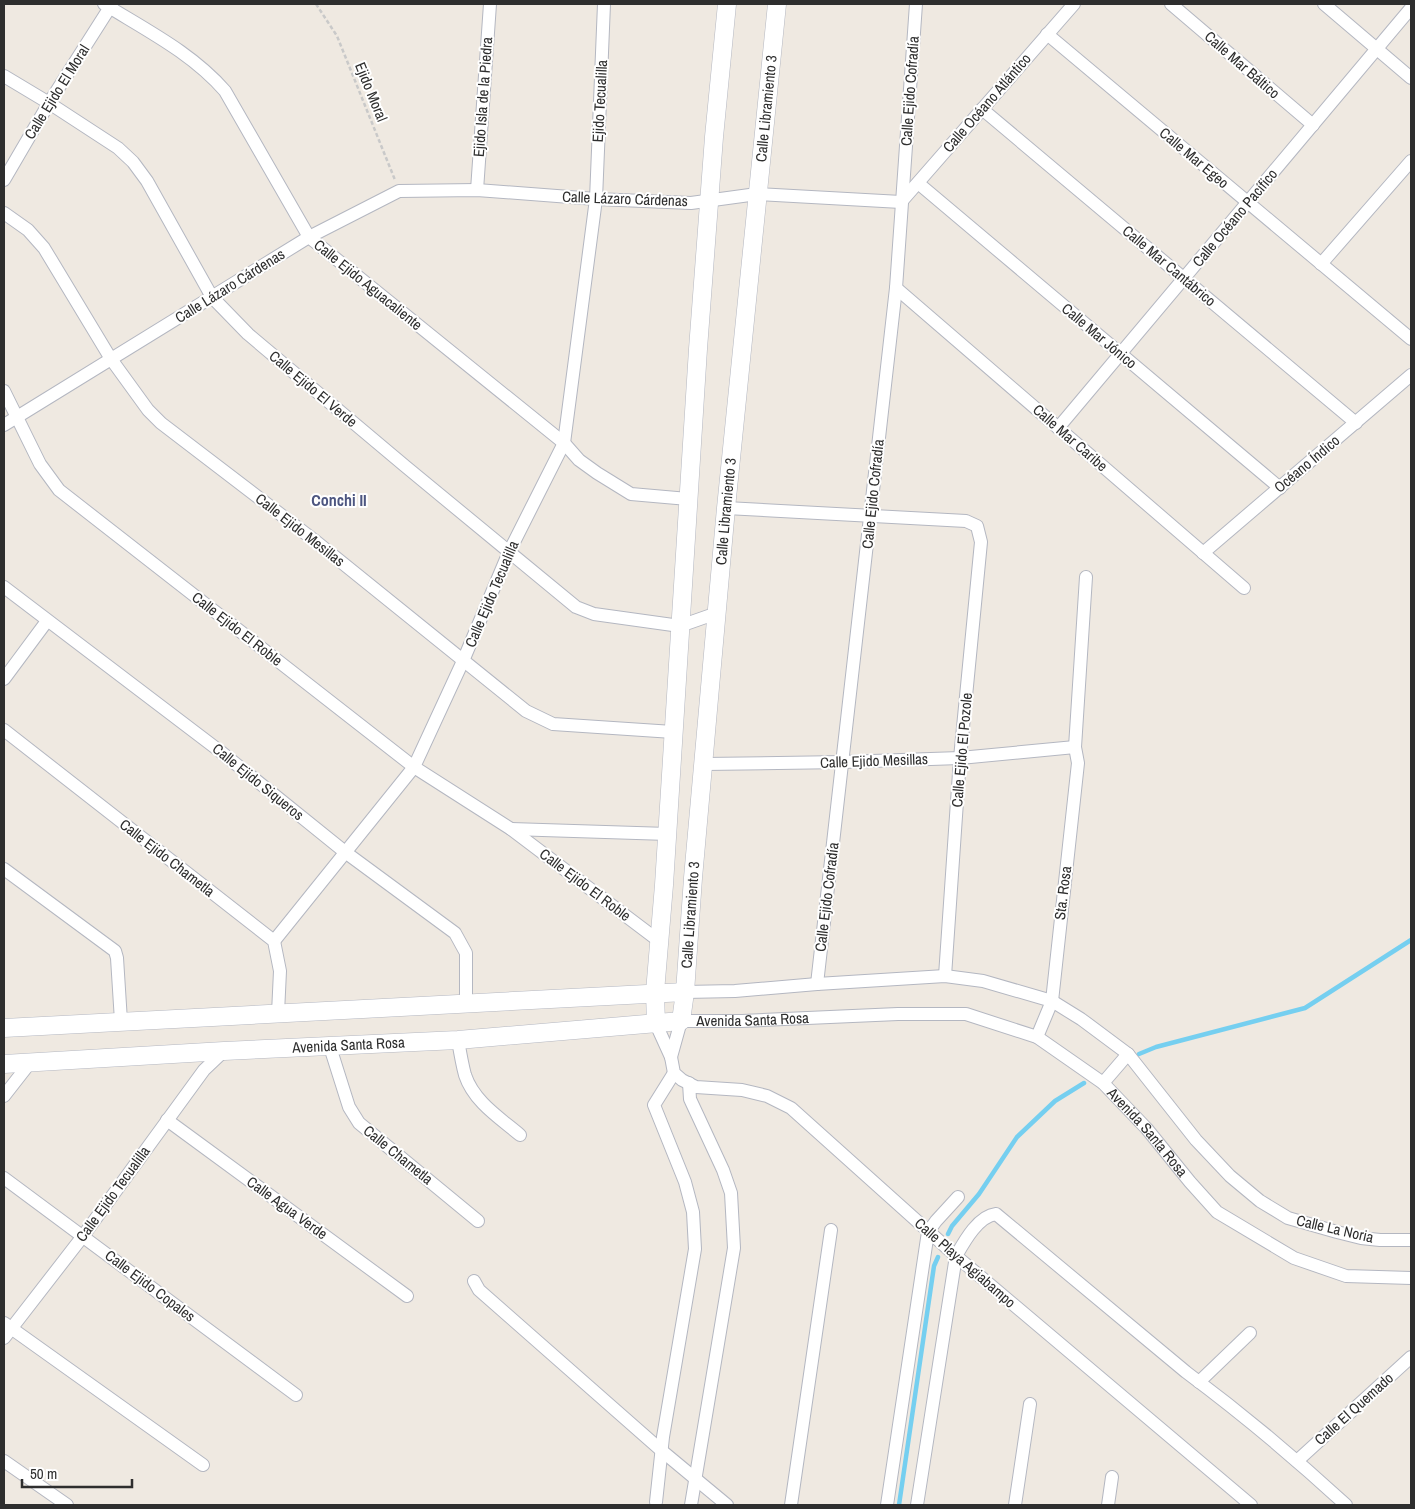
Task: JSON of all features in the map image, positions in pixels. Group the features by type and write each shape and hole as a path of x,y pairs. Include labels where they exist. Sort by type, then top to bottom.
{"street":[{"name":"Ejido Isla de la Piedra","path":"477,190 490,4"},
{"name":"Ejido Tecualilla","path":"596,199 604,4"},
{"name":"Calle Libramiento 3","path":"656,1024 655,992 668,834 688,499 714,137 727,4"},
{"name":"Calle Libramiento 3","path":"681,1021 726,508 777,4"},
{"name":"Calle Ejido Cofradía","path":"817,984 896,288 916,4"},
{"name":"Calle Océano Atlántico","path":"901,202 1074,4"},
{"name":"Calle Mar Báltico","path":"1171,4 1313,125"},
{"path":"1324,4 1411,78"},
{"name":"Calle Ejido El Moral","path":"4,180 109,5"},
{"name":"Calle Ejido Aguacaliente","path":"109,5 192,59 212,76 225,91 309,237 564,443 585,464 631,494 688,499"},
{"name":"Calle Océano Pacífico","path":"1058,428 1411,8"},
{"name":"Calle Mar Egeo","path":"1047,34 1411,339"},
{"name":"Calle Ejido El Verde","path":"4,76 118,148 133,162 147,181 212,297 248,334 576,607 594,614 680,626"},
{"name":"Calle Mar Cantábrico","path":"982,109 1356,423"},
{"path":"1321,264 1411,161"},
{"name":"Calle Mar Jónico","path":"918,183 1280,488"},
{"name":"Calle Lázaro Cárdenas","path":"4,425 309,237 399,191 477,190 596,199 691,203 757,194 901,202"},
{"name":"Calle Ejido Tecualilla","path":"274,941 414,767 463,661 509,552 564,443 596,199"},
{"name":"Calle Ejido Mesillas","path":"4,213 28,230 44,248 111,359 148,410 161,424 314,540 526,711 553,724 673,732"},
{"name":"Calle Mar Caribe","path":"896,288 1244,588"},
{"name":"Océano Índico","path":"1203,553 1411,376"},
{"name":"Calle Ejido El Roble","path":"4,391 40,464 59,490 414,767 511,829 659,942"},
{"path":"726,508 871,516"},
{"name":"Calle Ejido El Pozole","path":"871,516 966,521 977,526 981,542 960,758 945,976"},
{"name":"Sta. Rosa","path":"1037,1037 1052,1001 1078,763 1074,747 1086,577"},
{"name":"Calle Ejido Siqueros","path":"4,587 221,752 345,852 454,933 466,953 466,1003"},
{"path":"680,626 717,613"},
{"path":"4,679 48,621"},
{"name":"Calle Ejido Chametla","path":"4,730 274,941"},
{"name":"Calle Ejido Mesillas","path":"704,764 960,758 1074,747"},
{"name":"Calle Ejido El Roble","path":"511,829 668,834"},
{"path":"4,869 115,951 121,1021"},
{"path":"274,941 280,971 278,1013"},
{"name":"Avenida Santa Rosa","path":"4,1028 655,992 735,991 945,976 982,981 1052,1001 1081,1019 1128,1054 1196,1140 1230,1176 1260,1201 1288,1218"},
{"name":"Avenida Santa Rosa","path":"4,1064 458,1040 681,1021 742,1021 898,1014 966,1014 1037,1037 1103,1083 1147,1128 1190,1182 1217,1212 1294,1258 1346,1276 1411,1278"},
{"path":"671,1057 681,1021"},
{"path":"656,1024 671,1057 674,1073 654,1105 685,1182 693,1212 695,1249 663,1437 656,1502"},
{"path":"458,1040 466,1076 473,1091 482,1103 520,1135"},
{"name":"Calle Chametla","path":"330,1047 349,1107 359,1123 478,1221"},
{"name":"Calle Ejido Tecualilla","path":"6,1330 83,1236 204,1070 224,1051"},
{"path":"1103,1083 1128,1054"},
{"path":"4,1096 29,1064"},
{"name":"Calle Playa Agiabampo","path":"674,1073 689,1084 742,1090 767,1096 791,1108 928,1232 1250,1505"},
{"path":"689,1084 690,1099 723,1170 731,1193 734,1248 691,1505"},
{"name":"Calle Agua Verde","path":"167,1120 407,1296"},
{"name":"Calle Ejido Copales","path":"4,1178 296,1395"},
{"path":"887,1505 928,1232 958,1197"},
{"path":"917,1505 956,1256 964,1241 977,1226 990,1215 996,1214 1296,1461 1346,1505"},
{"name":"Calle La Noria","path":"1288,1218 1361,1238 1411,1240"},
{"path":"791,1505 832,1230"},
{"path":"474,1281 479,1290 727,1505"},
{"path":"6,1330 202,1465"},
{"path":"1199,1382 1250,1333"},
{"name":"Calle El Quemado","path":"1296,1461 1411,1357"},
{"path":"1015,1505 1030,1404"},
{"path":"4,1461 67,1505"},
{"path":"1108,1505 1112,1477"}],"path":[{"name":"Ejido Moral","path":"316,4 337,36 399,191"}],"waterway":[{"path":"1139,1054 1156,1047 1305,1008 1411,940"},
{"path":"948,1234 952,1226 979,1194 1017,1137 1055,1101 1084,1083"},
{"path":"899,1505 934,1266 938,1257"}],"district":[{"name":"Conchi II","path":"339,500"}]}
